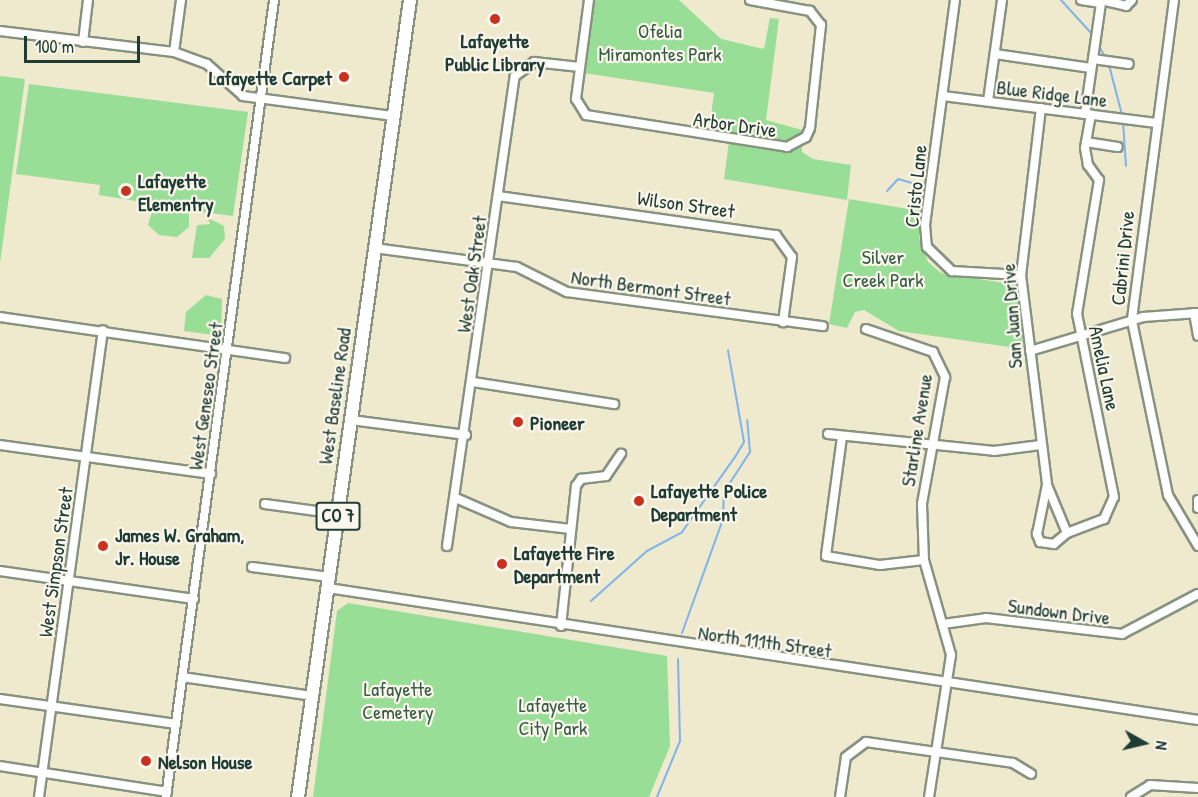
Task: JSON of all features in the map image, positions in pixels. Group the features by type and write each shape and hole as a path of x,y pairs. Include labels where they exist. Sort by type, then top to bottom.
{"main road":[{"name":"West Baseline Road","path":"298,797 410,0"}],"street":[{"path":"83,42 88,0"},
{"path":"174,52 181,0"},
{"name":"West Geneseo Street","path":"166,794 274,0"},
{"name":"Arbor Drive","path":"589,0 580,67 579,108 598,122 787,147 798,144 810,128 821,25 810,11 750,0"},
{"path":"943,96 956,0"},
{"path":"988,102 1002,0"},
{"path":"1081,0 1126,6 1132,0"},
{"name":"Cabrini Drive","path":"1174,0 1156,123 1132,321 1168,495 1198,546"},
{"name":"Amelia Lane","path":"1067,533 1104,519 1114,497 1079,337 1080,287 1099,180 1088,165 1086,142 1091,68 1101,2"},
{"path":"0,31 174,52 207,64 238,93 261,99 392,116"},
{"path":"995,54 1091,68"},
{"path":"1093,59 1129,64"},
{"name":"West Oak Street","path":"447,546 458,499 515,76 534,62 580,67"},
{"name":"Blue Ridge Lane","path":"943,96 1156,123"},
{"name":"Cristo Lane","path":"943,96 925,225 927,247 952,271 1021,275"},
{"name":"San Juan Drive","path":"1041,108 1021,275 1047,485 1067,533 1063,541 1040,542 1037,521 1047,485"},
{"path":"1086,142 1118,147"},
{"name":"Wilson Street","path":"498,196 776,235 792,257 783,322"},
{"name":"North Bermont Street","path":"374,248 490,262 529,271 567,292 823,326"},
{"path":"1030,351 1132,321 1196,313 1198,336"},
{"path":"0,316 285,358"},
{"name":"Starline Avenue","path":"866,329 925,348 939,360 943,392 930,443 922,504 924,560 951,655 929,797"},
{"name":"West Simpson Street","path":"39,797 103,330"},
{"path":"473,382 614,404"},
{"path":"351,420 466,435"},
{"path":"828,434 994,451 1041,445"},
{"path":"842,436 826,556 880,565 924,560"},
{"path":"0,445 211,474"},
{"path":"561,626 576,486 580,479 606,476 621,454"},
{"path":"458,499 510,522 571,529"},
{"path":"1198,500 1198,508"},
{"path":"265,504 338,514"},
{"name":"North 111th Street","path":"252,567 561,626 1198,720"},
{"path":"0,571 194,599"},
{"name":"Sundown Drive","path":"943,624 986,618 1122,634 1198,594"},
{"path":"182,677 312,696"},
{"path":"0,699 176,724"},
{"path":"840,797 846,757 858,744 1013,763 1031,774"},
{"path":"0,766 166,794"},
{"path":"1131,797 1150,785 1198,789"}],"green space":[{"name":"Ofelia Miramontes Park","path":"594,0 679,0 721,39 764,49 770,18 779,19 766,120 802,130 802,152 813,159 851,165 847,200 724,179 730,134 709,131 714,93 584,73"},
{"path":"0,76 25,79 0,263"},
{"path":"29,84 248,112 233,216 189,210 189,227 177,237 159,235 148,225 154,206 185,209 99,195 100,185 16,174"},
{"name":"Silver Creek Park","path":"849,199 920,211 919,237 928,262 941,273 1017,285 1023,349 899,331 864,310 855,312 847,328 829,324"},
{"path":"208,218 224,226 225,239 209,258 192,258 197,225 210,224"},
{"path":"206,295 222,299 221,336 184,331 186,312"},
{"path":"348,603 667,656 670,746 649,797 313,797 337,611"}],"waterway":[{"path":"1061,0 1091,33"},
{"path":"1100,48 1104,55"},
{"path":"1109,65 1122,115"},
{"path":"1123,122 1126,166"},
{"path":"887,191 898,179 916,184"},
{"path":"591,601 647,551 682,532 744,442 728,350"},
{"path":"682,633 723,519 724,492 750,452 747,420"},
{"path":"657,797 680,741 678,659"}],"place":[{"name":"Lafayette Public Library","path":"495,19"},
{"name":"Lafayette Carpet","path":"344,77"},
{"name":"Lafayette Elementry","path":"126,191"},
{"name":"Pioneer","path":"518,422"},
{"name":"Lafayette Police Department","path":"639,501"},
{"name":"James W. Graham, Jr. House","path":"103,546"},
{"name":"Lafayette Fire Department","path":"502,564"},
{"name":"Nelson House","path":"146,761"}],"park label":[{"name":"Lafayette Cemetery","path":"398,700"},
{"name":"Lafayette City Park","path":"553,716"}]}
